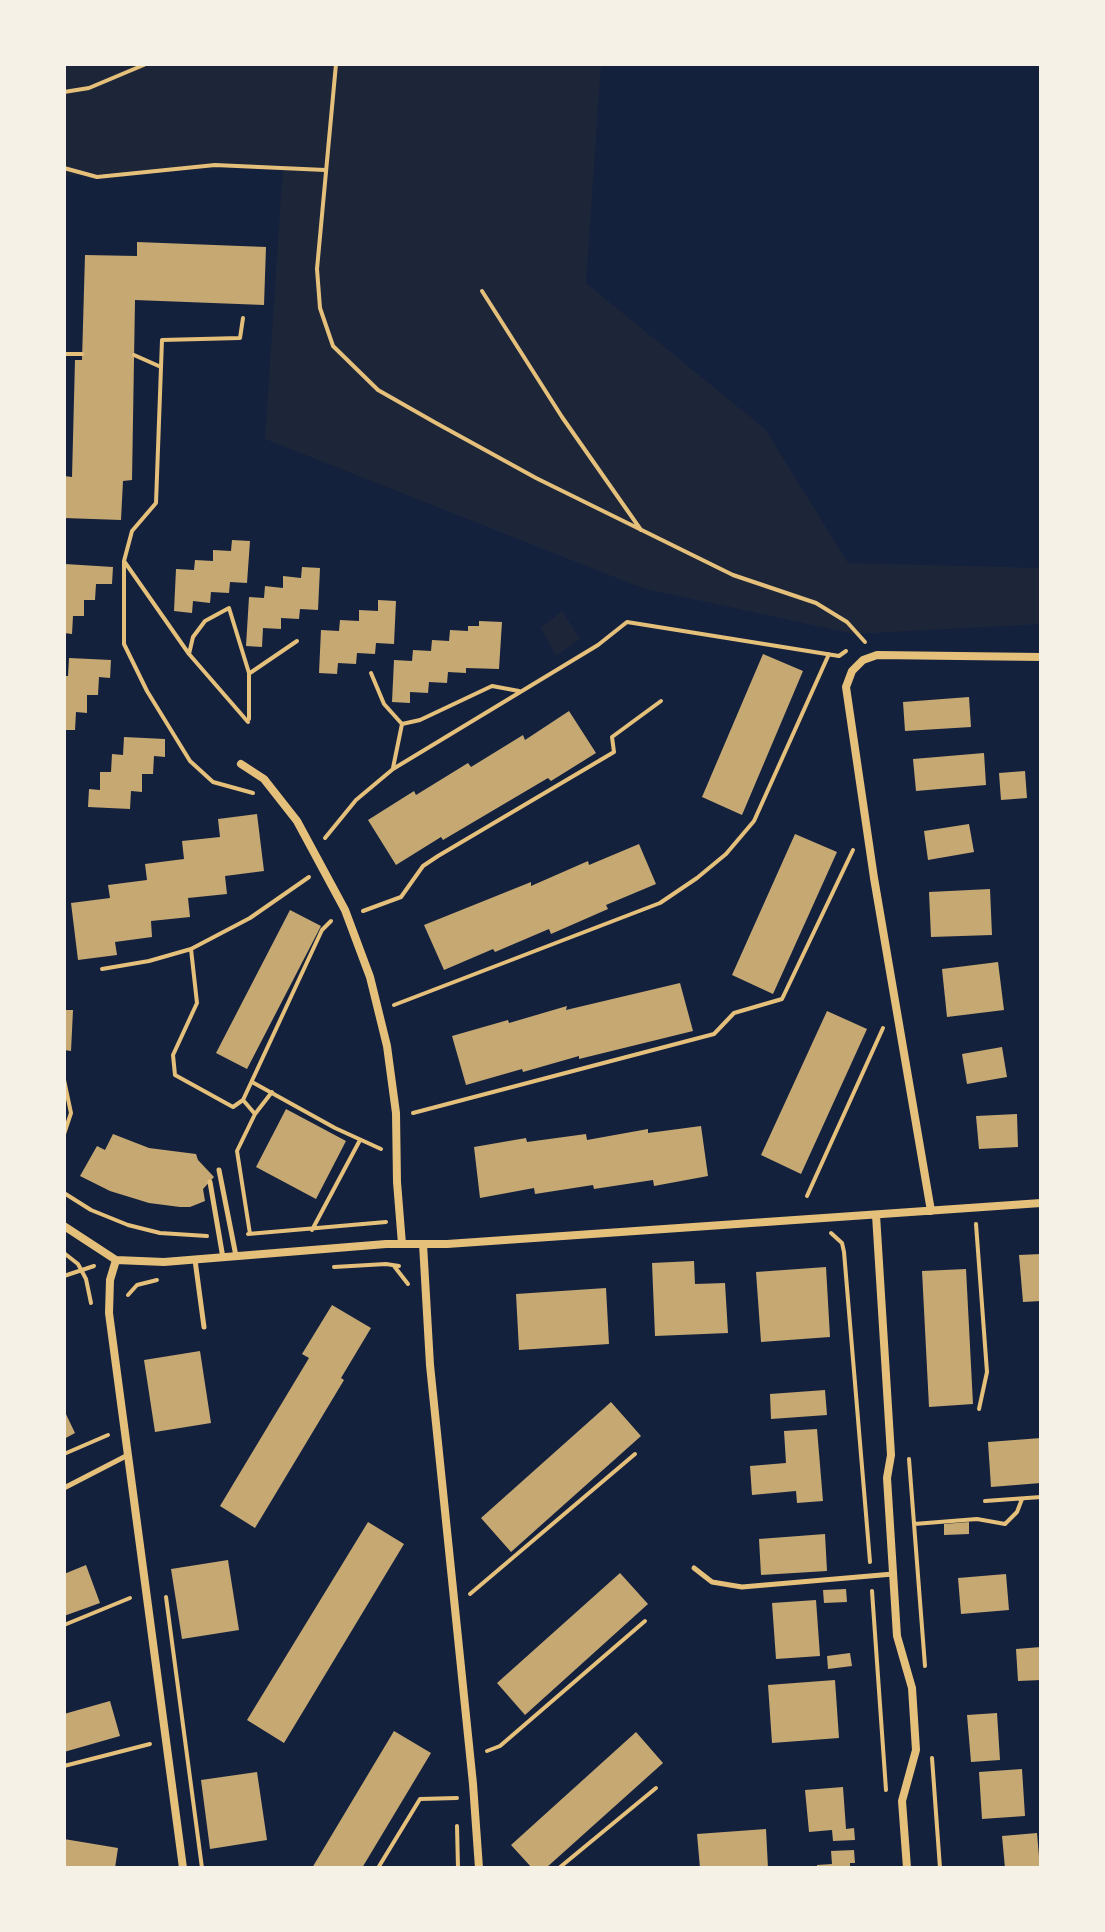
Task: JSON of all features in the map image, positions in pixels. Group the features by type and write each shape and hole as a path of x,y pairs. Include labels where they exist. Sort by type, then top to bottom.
{"street":[{"path":"931,1211 874,878 846,687 852,671 863,660 877,655 1041,657"},
{"path":"241,764 264,779 297,821 345,910 370,977 387,1046 396,1113 402,1244"},
{"path":"64,1226 116,1260 195,1260 1041,1203"},
{"path":"876,1215 891,1455 887,1478 897,1636 912,1688 916,1750 902,1801 907,1868"},
{"path":"423,1244 430,1365 479,1868"},
{"path":"116,1260 110,1280 109,1313 183,1868"}],"lane":[{"path":"219,1170 236,1257"},
{"path":"210,1182 223,1258"},
{"path":"195,1260 204,1327"},
{"path":"64,1488 126,1456"},
{"path":"694,1568 712,1582 742,1587 894,1574"}],"path":[{"path":"64,92 89,88 146,64"},
{"path":"336,64 317,269 320,308 333,346 378,390 536,478 642,532 733,575 816,603 847,622 877,655"},
{"path":"64,168 97,177 215,165 325,170"},
{"path":"482,291 562,417 642,532"},
{"path":"243,318 240,338 162,340 156,503 132,531 124,561 124,644 147,691 190,761 213,782 254,793"},
{"path":"64,354 82,354"},
{"path":"134,355 161,367"},
{"path":"124,561 189,654 248,722 249,673 229,608 205,621 193,637 189,654"},
{"path":"325,838 356,800 393,769 598,645 627,622 839,656"},
{"path":"249,673 297,641"},
{"path":"392,1006 660,903 697,878 726,854 754,821 829,654"},
{"path":"371,673 384,704 402,724"},
{"path":"402,724 420,720 492,686 521,691"},
{"path":"363,911 401,897 423,866 614,752 612,737 661,701"},
{"path":"393,769 402,724"},
{"path":"410,1114 714,1034 734,1013 782,999 854,848"},
{"path":"102,969 149,961 191,949 250,918 315,873"},
{"path":"191,949 197,1003 173,1055 175,1075 233,1107 243,1100 322,930 336,916"},
{"path":"807,1196 884,1025"},
{"path":"64,1080 71,1113 64,1134"},
{"path":"252,1082 335,1128 385,1151 384,1136"},
{"path":"250,1234 237,1151 255,1114 272,1092"},
{"path":"243,1100 255,1114"},
{"path":"312,1230 360,1139"},
{"path":"386,1223 387,1214"},
{"path":"976,1224 987,1372 979,1409"},
{"path":"842,1243 887,1797"},
{"path":"64,1253 81,1269 86,1279 93,1314"},
{"path":"64,1276 116,1260"},
{"path":"326,1268 399,1266"},
{"path":"125,1302 137,1285 160,1280"},
{"path":"64,1454 108,1435"},
{"path":"470,1594 635,1454"},
{"path":"908,1454 926,1680"},
{"path":"985,1501 1041,1497"},
{"path":"914,1524 977,1519 1005,1524 1017,1512 1022,1499"},
{"path":"64,1625 130,1598"},
{"path":"486,1751 500,1746 645,1621"},
{"path":"64,1766 150,1744"},
{"path":"932,1755 940,1868"},
{"path":"559,1868 656,1788"},
{"path":"378,1868 420,1799 457,1798 458,1868"}],"shaded area":[{"path":"64,64 601,64 586,283 765,429 848,563 1041,568 1041,624 854,634 642,588 265,439 283,165 64,176"},
{"path":"562,611 580,639 556,656 541,628"}],"building":[{"path":"137,242 266,247 264,305 135,300 132,480 123,481 121,520 64,518 64,476 72,477 75,360 82,360 85,255 137,256"},
{"path":"232,540 250,541 247,583 230,582 229,593 211,592 210,603 193,601 192,613 174,611 176,569 194,570 195,560 213,561 213,550 231,551"},
{"path":"65,564 113,567 112,584 96,584 95,600 84,600 84,616 73,616 72,634 64,633"},
{"path":"302,567 320,568 318,610 300,609 299,619 281,618 281,629 263,628 262,647 246,646 249,597 264,598 265,586 283,588 283,576 301,578"},
{"path":"378,600 396,601 394,644 376,643 375,654 357,653 356,664 338,663 337,674 319,673 321,630 339,631 340,620 359,621 359,610 378,611"},
{"path":"479,621 502,622 499,669 466,668 466,673 448,672 447,683 429,682 428,693 410,692 410,703 392,702 394,660 412,661 413,650 431,651 432,640 449,641 450,630 468,631 468,626 479,626"},
{"path":"763,654 803,671 742,815 702,797"},
{"path":"69,658 111,660 110,678 99,677 98,695 87,695 87,713 76,712 75,730 64,730 64,676 68,676"},
{"path":"969,697 971,727 905,731 903,702"},
{"path":"569,711 596,753 443,840 441,837 396,865 368,820 414,791 416,795 468,763 471,767 523,735 525,740"},
{"path":"124,737 165,739 165,757 154,756 153,774 142,774 142,792 131,791 130,809 88,807 89,789 100,790 100,772 111,772 112,754 123,755"},
{"path":"984,753 986,785 916,791 913,759"},
{"path":"1025,771 1027,798 1001,800 999,773"},
{"path":"257,814 264,871 225,876 227,894 188,898 190,917 151,921 152,937 115,942 117,955 78,960 71,903 110,898 108,885 147,880 145,864 184,859 182,841 220,837 218,819"},
{"path":"969,824 974,852 928,860 924,831"},
{"path":"795,834 837,852 773,994 732,975"},
{"path":"639,844 656,884 606,905 608,909 551,934 549,929 444,970 424,925 531,882 531,886 588,861 589,865"},
{"path":"990,889 992,935 931,937 929,892"},
{"path":"290,910 321,926 247,1069 216,1053"},
{"path":"998,962 1004,1010 947,1017 942,969"},
{"path":"680,983 693,1031 579,1059 579,1056 523,1072 522,1069 466,1085 452,1036 567,1006 566,1010"},
{"path":"64,1010 73,1010 71,1051 64,1050"},
{"path":"827,1011 867,1029 801,1174 761,1155"},
{"path":"1002,1047 1007,1077 967,1084 962,1054"},
{"path":"286,1109 346,1141 316,1199 256,1167"},
{"path":"1017,1114 1018,1147 979,1149 976,1116"},
{"path":"701,1126 708,1176 654,1186 653,1180 535,1194 534,1188 480,1198 474,1147 526,1138 527,1142 586,1134 587,1140 648,1129 648,1133"},
{"path":"113,1134 149,1148 196,1154 214,1177 203,1189 205,1201 190,1207 149,1203 110,1191 80,1176 97,1146 105,1150"},
{"path":"1041,1254 1041,1301 1023,1302 1019,1255"},
{"path":"694,1261 695,1284 725,1283 728,1333 655,1336 652,1263"},
{"path":"826,1267 830,1337 761,1342 756,1272"},
{"path":"966,1269 973,1404 929,1407 922,1271"},
{"path":"606,1288 609,1344 519,1350 516,1294"},
{"path":"332,1305 371,1328 341,1378 344,1380 255,1528 220,1506 309,1358 302,1354"},
{"path":"200,1351 211,1423 155,1432 144,1360"},
{"path":"825,1390 827,1415 771,1419 770,1394"},
{"path":"611,1402 641,1436 511,1552 481,1518"},
{"path":"64,1410 75,1433 64,1439"},
{"path":"817,1429 823,1501 797,1503 796,1491 752,1495 750,1466 786,1463 784,1431"},
{"path":"1041,1438 1041,1483 991,1487 988,1442"},
{"path":"368,1522 404,1544 284,1743 247,1720"},
{"path":"969,1522 969,1534 944,1535 944,1524"},
{"path":"825,1534 827,1571 761,1575 759,1539"},
{"path":"228,1560 239,1630 182,1639 171,1569"},
{"path":"86,1565 100,1603 64,1616 64,1574"},
{"path":"620,1573 648,1604 525,1715 497,1683"},
{"path":"1006,1574 1009,1610 961,1614 958,1578"},
{"path":"846,1589 847,1602 824,1603 823,1590"},
{"path":"816,1600 820,1656 776,1659 772,1603"},
{"path":"1041,1647 1041,1680 1018,1681 1016,1649"},
{"path":"850,1653 852,1666 828,1669 827,1656"},
{"path":"835,1680 839,1738 772,1743 768,1685"},
{"path":"110,1701 120,1736 64,1752 64,1714"},
{"path":"997,1713 1000,1760 971,1762 967,1715"},
{"path":"394,1731 431,1753 362,1868 312,1868"},
{"path":"636,1732 663,1763 546,1868 532,1868 511,1845"},
{"path":"1022,1769 1025,1816 982,1819 979,1772"},
{"path":"257,1772 267,1840 210,1849 201,1780"},
{"path":"843,1787 846,1829 854,1828 855,1840 833,1841 832,1830 809,1832 805,1790"},
{"path":"766,1829 768,1868 700,1868 697,1834"},
{"path":"1037,1833 1040,1868 1005,1868 1002,1836"},
{"path":"64,1839 118,1848 115,1868 64,1868"},
{"path":"854,1850 855,1863 850,1863 850,1868 817,1868 817,1865 832,1864 831,1851"}]}
